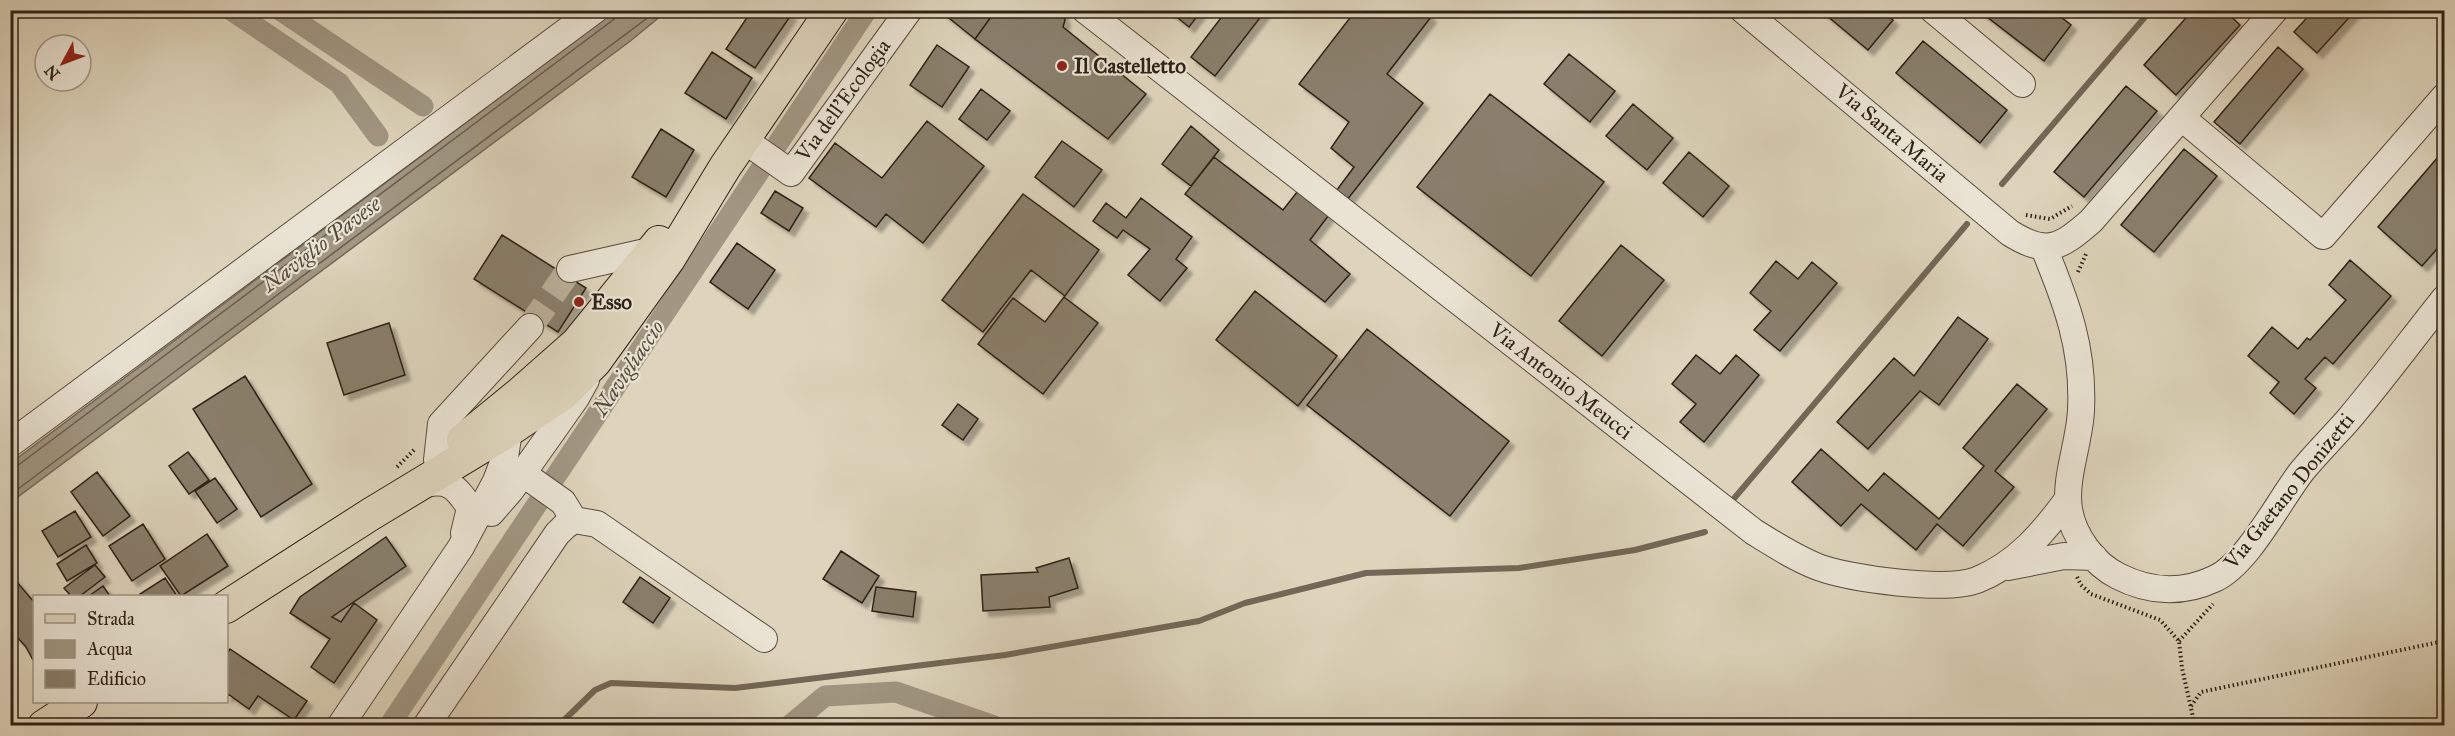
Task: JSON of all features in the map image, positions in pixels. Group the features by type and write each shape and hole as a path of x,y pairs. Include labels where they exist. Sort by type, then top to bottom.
{"main road":[{"path":"228,606 429,473 577,343 650,251 725,166 751,145 832,10"},
{"path":"429,473 508,431 564,393 595,362 669,259 725,166"},
{"path":"44,726 79,703"}],"street":[{"path":"10,444 595,10"},
{"name":"Via dell'Ecologia","path":"751,145 790,172 909,10"},
{"name":"Via Antonio Meucci","path":"1085,10 1736,517 1792,556 1821,568 1851,575 1940,585 1975,581 2016,558 2034,541 2068,499"},
{"name":"Via Santa Maria","path":"1743,10 2010,233 2028,244 2044,248"},
{"path":"1933,10 2022,84"},
{"path":"2044,248 2057,246 2069,240 2091,221 2275,10"},
{"path":"2182,118 2323,236 2445,97"},
{"name":"Via Gaetano Donizetti","path":"2044,248 2076,334 2080,370 2081,410 2068,499 2069,511 2080,539 2094,557 2113,573 2146,588 2177,589 2216,579 2234,564 2254,540 2302,471 2349,419 2445,299"},
{"path":"570,269 650,251"},
{"path":"461,548 470,508 458,490 448,484 436,482 429,473 441,424 530,327"},
{"path":"340,726 461,548 511,490 527,477 576,398 595,362"},
{"path":"461,548 496,481 505,457 508,431 518,395"},
{"path":"527,477 568,511 597,524 764,639"},
{"path":"426,726 557,534 565,526 568,511"},
{"path":"1999,569 2064,556 2094,557"}],"path":[{"path":"2191,707 2201,692 2445,640"},
{"path":"2179,641 2182,668 2195,726"}],"water":[{"name":"Naviglio Pavese","path":"615,11 667,11 629,42 11,502 11,463"}],"building":[{"path":"752,10 784,10 791,15 755,68 726,49"},
{"path":"939,10 996,10 975,39"},
{"name":"Il Castelletto","path":"996,10 1061,10 1065,20 1063,27 1146,94 1108,139 975,39"},
{"path":"1168,10 1202,10 1189,27"},
{"path":"1227,10 1266,10 1215,76 1191,57"},
{"path":"1356,10 1423,10 1431,17 1387,74 1423,103 1347,200 1336,191 1354,167 1331,148 1349,122 1299,84"},
{"path":"1820,10 1881,10 1893,20 1868,50"},
{"path":"1978,10 2052,10 2071,25 2044,61"},
{"path":"2193,10 2224,10 2240,25 2176,95 2144,65"},
{"path":"2314,10 2356,10 2317,53 2294,32"},
{"path":"1923,41 2007,110 1980,143 1896,73"},
{"path":"937,45 969,67 942,107 910,85"},
{"path":"2278,47 2303,69 2240,144 2214,122"},
{"path":"712,52 752,78 726,119 685,93"},
{"path":"1569,54 1615,91 1590,122 1544,84"},
{"path":"2126,86 2157,111 2084,197 2054,172"},
{"path":"981,89 1010,111 987,140 959,119"},
{"path":"1490,94 1604,182 1531,276 1417,187"},
{"path":"1633,104 1673,138 1647,170 1606,136"},
{"path":"927,121 984,166 923,243 886,214 876,227 809,178 835,143 882,178"},
{"path":"1191,126 1219,150 1191,186 1162,164"},
{"path":"661,129 694,150 666,197 632,177"},
{"path":"1062,141 1102,170 1074,207 1035,177"},
{"path":"2184,149 2217,176 2154,252 2121,225"},
{"path":"2444,150 2444,241 2422,266 2378,227"},
{"path":"1689,152 1729,186 1703,217 1663,183"},
{"path":"1214,157 1283,210 1301,187 1332,211 1310,240 1350,274 1325,302 1185,194"},
{"path":"775,191 803,208 789,231 761,213"},
{"path":"1023,194 1099,250 1065,296 1031,270 983,332 942,300"},
{"path":"1141,198 1192,237 1176,259 1187,268 1160,301 1128,275 1150,249 1123,230 1117,238 1093,221 1106,203 1126,218"},
{"path":"502,235 586,288 558,332 474,279"},
{"path":"737,243 775,270 748,309 710,282"},
{"path":"1621,245 1664,280 1602,356 1559,321"},
{"path":"2350,260 2391,296 2333,364 2325,357 2305,379 2316,388 2294,414 2270,393 2279,382 2248,356 2272,327 2298,349 2307,338 2310,340 2346,300 2329,285"},
{"path":"1776,261 1798,279 1812,262 1837,283 1780,351 1754,330 1771,311 1750,293"},
{"path":"1255,291 1337,356 1298,406 1216,340"},
{"path":"1064,297 1098,323 1043,394 978,344 1013,298 1045,322"},
{"path":"1958,317 1988,339 1939,405 1920,391 1868,449 1837,422 1894,358 1914,376"},
{"path":"389,323 405,375 344,395 327,343"},
{"path":"1367,329 1509,441 1450,516 1307,405"},
{"path":"1696,355 1720,374 1736,355 1759,375 1704,442 1680,422 1696,404 1672,384"},
{"path":"245,376 312,484 261,517 193,409"},
{"path":"2017,384 2047,409 1995,471 2014,487 1963,546 1937,524 1916,550 1861,504 1841,526 1792,482 1821,449 1868,491 1884,473 1939,519 1984,466 1963,448"},
{"path":"958,404 978,419 963,440 942,425"},
{"path":"188,452 209,480 189,494 169,466"},
{"path":"97,472 130,516 103,536 71,492"},
{"path":"215,478 237,509 217,523 195,491"},
{"path":"75,511 91,537 58,557 42,531"},
{"path":"143,524 165,559 132,581 109,546"},
{"path":"207,534 228,566 180,595 160,566"},
{"path":"386,537 406,566 332,617 341,622 354,603 377,620 334,683 311,667 330,639 290,613 300,597"},
{"path":"86,545 97,563 67,581 57,564"},
{"path":"841,551 879,576 862,603 823,579"},
{"path":"1069,558 1078,588 1049,597 1050,607 983,611 981,575 1038,572 1036,568"},
{"path":"95,565 105,577 81,595 70,595 64,588"},
{"path":"10,574 33,601 33,660 26,647 10,629"},
{"path":"640,577 670,598 653,623 623,602"},
{"path":"165,578 176,595 140,595"},
{"path":"103,586 109,595 90,595"},
{"path":"876,587 916,592 913,617 872,611"},
{"path":"230,649 307,701 294,720 258,696 249,709 228,694 228,652"},
{"path":"277,718 289,726 272,726"}],"waterway":[{"path":"231,10 339,83 378,136"},
{"path":"280,10 423,106"},
{"name":"Navigliaccio","path":"389,726 867,10"},
{"path":"2002,184 2151,10"},
{"path":"1731,502 1967,224"},
{"path":"558,726 595,690 611,683 735,688 1005,655 1199,621 1245,603 1366,573 1519,568 1635,550 1705,532"},
{"path":"789,726 825,696 896,692 994,726"}],"tunnel":[{"path":"530,327 570,269"}],"place":[{"name":"Il Castelletto","path":"1062,66"},
{"name":"Esso","path":"579,302"}]}
